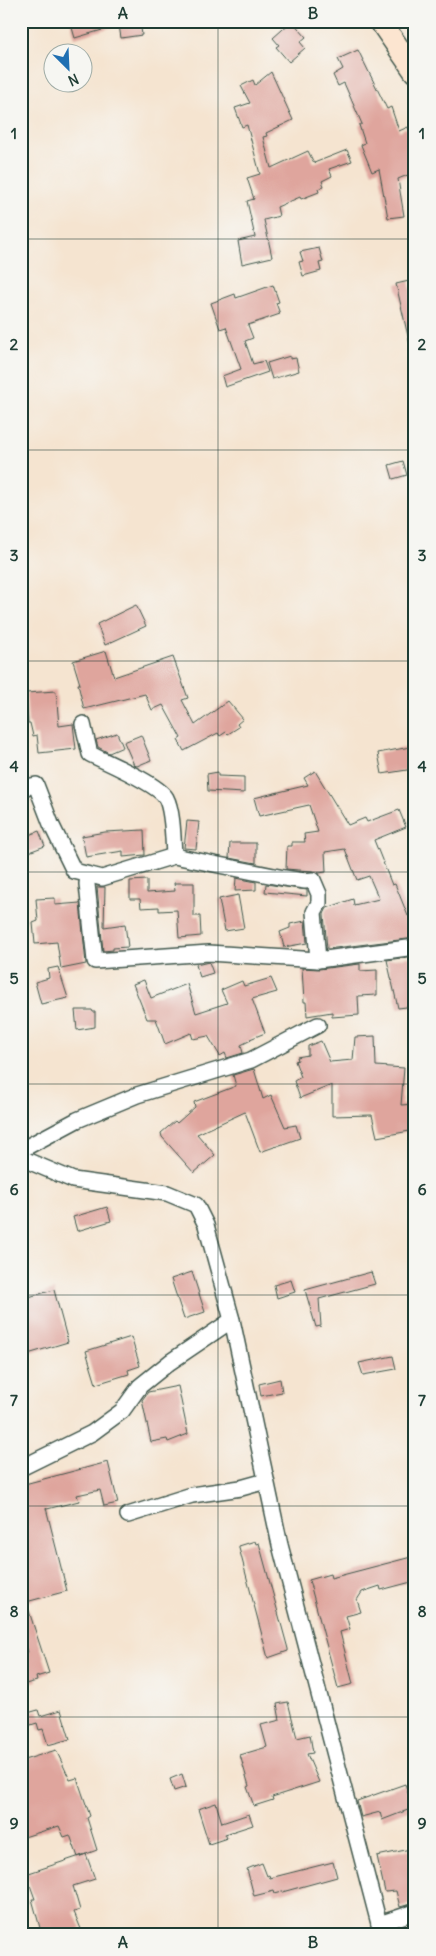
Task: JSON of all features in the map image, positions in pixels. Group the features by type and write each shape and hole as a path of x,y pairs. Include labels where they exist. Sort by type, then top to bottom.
{"main road":[{"path":"380,21 415,72"}],"street":[{"path":"83,724 90,754 150,785 166,798 170,812 174,856"},
{"path":"21,788 36,785 74,871 102,878 174,856 284,878 305,881 313,880 319,894 319,903 314,912 318,960"},
{"path":"88,875 87,884 95,961 209,953 318,960 415,947"},
{"path":"21,1150 77,1120 137,1095 251,1060 318,1025"},
{"path":"21,1158 73,1180 167,1194 196,1206 206,1225 232,1320 280,1545 380,1929 415,1912"},
{"path":"21,1468 92,1433 122,1411 140,1386 170,1362 232,1320"},
{"path":"128,1515 192,1496 241,1488 266,1481"}],"building":[{"path":"70,21 140,21 142,35 121,38 119,25 75,38"},
{"path":"292,21 306,37 300,42 305,48 289,62 276,47 279,45 273,38"},
{"path":"358,50 387,109 391,107 399,131 408,127 414,141 409,143 415,156 415,172 398,179 404,216 388,218 379,169 372,172 361,145 365,143 359,125 362,124 344,83 338,86 333,75 343,69 338,59"},
{"path":"271,72 293,120 266,133 267,136 263,137 271,168 308,151 314,163 347,150 352,161 329,169 332,176 322,181 324,186 318,189 319,192 301,199 300,197 277,207 279,216 264,220 272,257 242,264 238,241 255,237 247,201 254,199 247,178 260,174 247,125 242,127 235,108 250,103 241,86 253,80 255,85"},
{"path":"319,248 323,262 319,263 321,271 303,276 299,262 303,261 300,252"},
{"path":"409,281 415,306 415,344 410,345 396,284"},
{"path":"273,285 279,302 276,303 280,314 248,325 253,338 245,341 253,364 264,361 268,372 225,387 222,376 241,369 226,327 220,329 211,303 235,294 236,298"},
{"path":"290,356 290,359 296,358 299,371 272,379 267,363"},
{"path":"403,461 407,475 393,479 389,465"},
{"path":"136,605 146,626 105,645 97,624"},
{"path":"106,651 114,677 173,657 188,698 182,700 195,725 228,701 243,719 237,724 239,727 228,734 226,732 220,736 218,733 184,751 178,740 181,738 163,705 152,710 145,694 84,709 78,684 80,684 73,661"},
{"path":"56,691 59,726 73,724 76,749 39,753 37,735 33,736 30,723 28,723 26,693"},
{"path":"117,733 123,747 109,753 98,747 96,740"},
{"path":"141,735 151,760 137,766 134,765 124,742"},
{"path":"410,747 413,769 382,774 378,753"},
{"path":"315,771 348,825 365,818 367,822 399,810 406,827 374,840 392,885 395,884 408,916 415,915 415,938 327,949 324,914 327,908 353,899 354,905 379,899 369,876 357,880 345,849 325,852 326,872 319,873 286,869 287,846 292,846 292,842 305,842 304,834 318,832 309,805 259,816 254,798 308,785 304,778"},
{"path":"218,772 218,776 244,777 244,793 208,791 207,774"},
{"path":"187,821 199,822 196,849 184,848"},
{"path":"144,830 145,855 123,857 123,851 86,857 82,836 105,832"},
{"path":"39,831 45,846 21,855 21,838"},
{"path":"230,843 256,843 256,863 229,858"},
{"path":"236,878 256,882 256,890 235,891"},
{"path":"147,880 147,893 175,891 174,883 194,883 194,916 200,916 201,936 179,938 177,910 159,911 159,907 141,908 140,899 130,899 130,881"},
{"path":"266,884 307,890 307,896 265,892"},
{"path":"97,887 105,887 104,927 125,924 128,947 103,951"},
{"path":"238,895 244,928 225,931 219,899"},
{"path":"55,898 55,905 80,903 86,964 61,969 57,942 35,944 33,923 38,921 36,899"},
{"path":"305,921 307,943 284,947 280,932 290,928 290,924"},
{"path":"415,956 415,1006 398,1008 387,960"},
{"path":"209,962 213,973 200,977 196,965"},
{"path":"360,964 360,971 377,970 377,995 358,996 359,1015 332,1017 332,1012 307,1016 306,1002 304,1002 302,968 319,969"},
{"path":"58,967 68,998 41,1004 35,982 49,978 48,969"},
{"path":"271,978 277,992 252,999 265,1033 241,1045 243,1053 227,1058 225,1053 220,1056 208,1036 193,1039 191,1033 165,1044 156,1019 147,1019 133,984 144,980 151,998 187,984 196,1013 227,1003 221,990 242,981 244,986"},
{"path":"75,1010 92,1010 95,1012 95,1027 77,1030"},
{"path":"375,1036 376,1066 404,1068 401,1105 415,1104 415,1130 377,1137 372,1115 332,1116 332,1085 300,1098 294,1081 301,1077 295,1061 298,1060 297,1057 308,1055 308,1046 321,1041 330,1062 353,1060 355,1037"},
{"path":"254,1069 263,1099 271,1095 285,1127 296,1125 300,1138 260,1152 245,1112 197,1134 215,1155 194,1173 162,1137 161,1133 175,1121 177,1123 195,1107 194,1102 236,1086 233,1075"},
{"path":"107,1207 111,1221 77,1231 73,1217"},
{"path":"192,1272 205,1312 184,1319 171,1279"},
{"path":"371,1272 375,1284 319,1299 321,1326 316,1327 305,1290"},
{"path":"291,1280 295,1292 277,1298 274,1285"},
{"path":"54,1290 68,1342 21,1356 21,1299"},
{"path":"131,1337 140,1366 128,1370 129,1374 96,1384 86,1351"},
{"path":"393,1356 396,1369 363,1375 359,1363"},
{"path":"280,1379 282,1392 261,1396 259,1384"},
{"path":"178,1386 188,1434 168,1442 167,1439 151,1442 142,1400 148,1392"},
{"path":"108,1462 118,1503 104,1506 100,1490 77,1495 79,1501 46,1508 67,1591 26,1602 49,1673 36,1677 37,1681 21,1685 21,1654 28,1652 21,1632 21,1485"},
{"path":"255,1541 256,1544 259,1543 288,1649 288,1651 268,1658 239,1548 239,1546"},
{"path":"415,1556 415,1581 381,1590 380,1586 362,1592 357,1600 361,1612 346,1616 350,1629 340,1632 353,1684 338,1688 309,1580 330,1574 331,1578"},
{"path":"288,1702 297,1738 310,1735 313,1753 307,1754 319,1782 272,1797 273,1800 254,1806 247,1787 249,1786 240,1755 267,1747 261,1725 280,1720 277,1704"},
{"path":"38,1710 40,1716 61,1710 70,1739 48,1745 43,1729 39,1730 37,1723 21,1728 21,1715"},
{"path":"56,1750 70,1780 77,1778 90,1816 87,1818 97,1850 78,1857 70,1835 64,1837 59,1826 21,1838 21,1761"},
{"path":"182,1774 186,1787 174,1791 170,1779"},
{"path":"405,1784 413,1808 382,1820 380,1812 361,1817 357,1801"},
{"path":"216,1803 222,1823 249,1814 253,1825 225,1834 227,1838 209,1844 198,1809"},
{"path":"415,1848 415,1884 410,1885 414,1903 400,1907 396,1891 385,1892 377,1856"},
{"path":"86,1854 95,1879 73,1886 80,1910 74,1912 81,1929 75,1931 76,1935 42,1935 32,1899 35,1899 26,1874"},
{"path":"333,1862 337,1877 275,1894 274,1891 254,1896 247,1869 262,1863 267,1876 269,1875 270,1878"}]}
